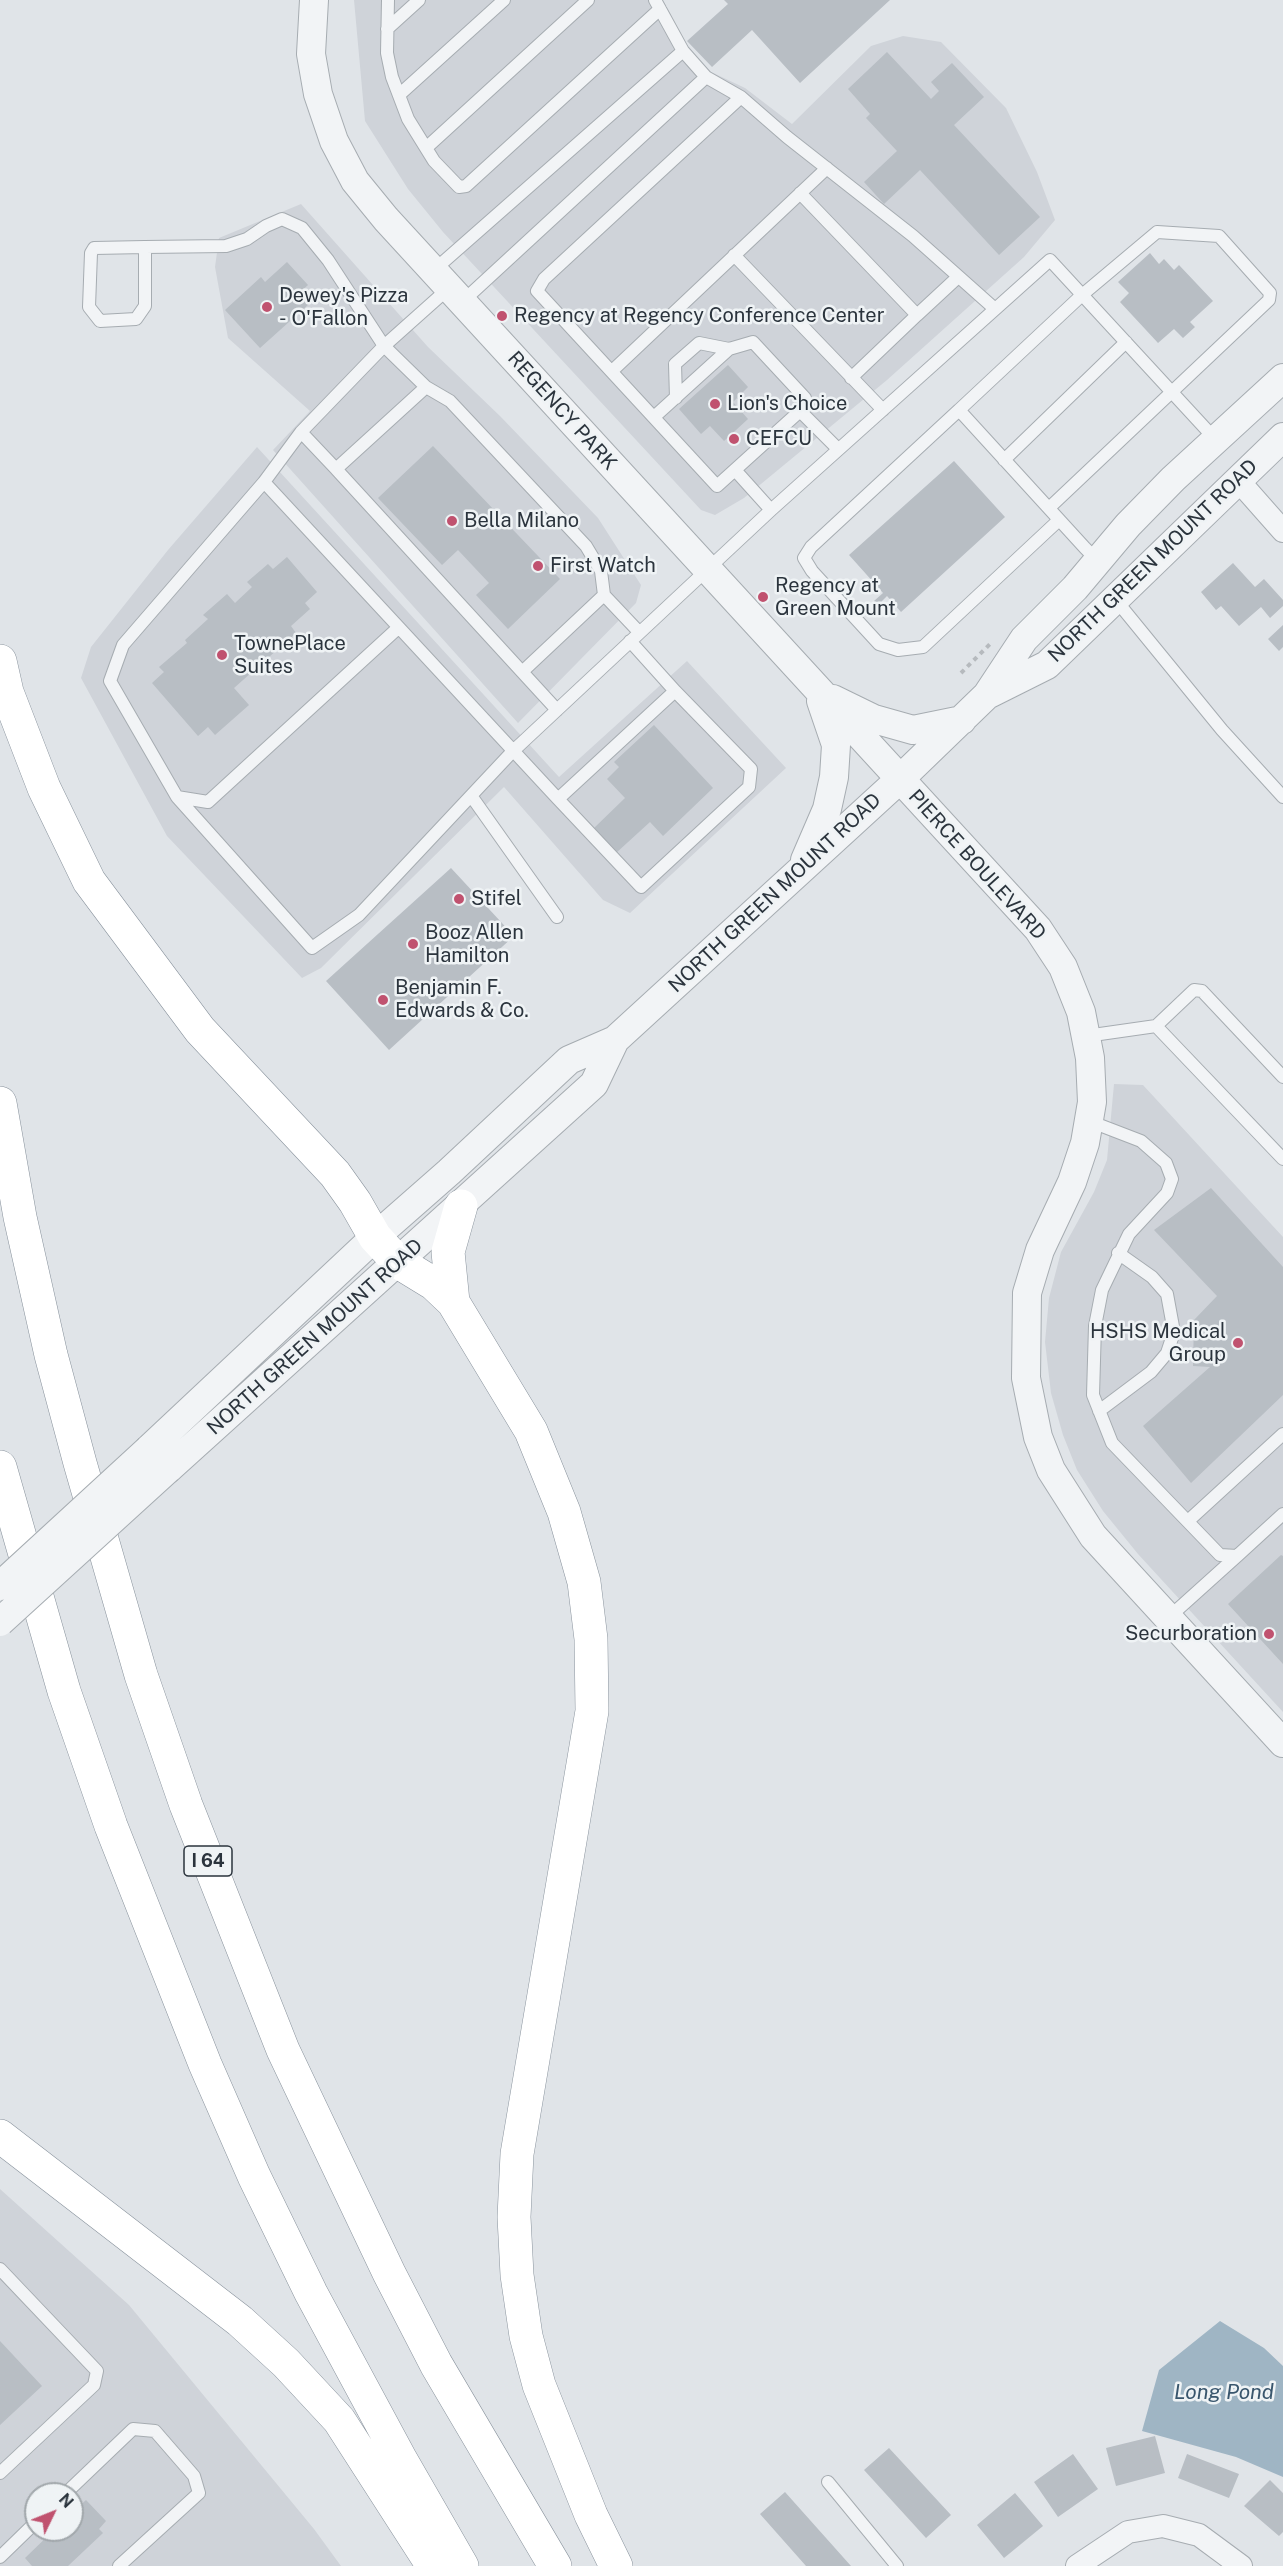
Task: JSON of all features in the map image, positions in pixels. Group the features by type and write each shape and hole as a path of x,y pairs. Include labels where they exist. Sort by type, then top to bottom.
{"highway":[{"path":"0,661 7,692 44,788 89,881 200,1030 335,1174 375,1237 398,1262 434,1284 453,1302 531,1431 564,1512 584,1582 590,1628 592,1711 517,2154 514,2217 517,2275 526,2336 539,2385 591,2515 616,2566"},
{"name":"I 64","path":"0,1103 20,1217 71,1431 141,1675 186,1804 283,2050 384,2263 447,2383 555,2566"},
{"path":"453,1302 448,1252 461,1206"},
{"path":"0,1467 68,1702 111,1826 205,2064 254,2176 311,2293 379,2420 462,2566"},
{"path":"0,2136 240,2321 286,2363 339,2420 433,2566"}],"street":[{"name":"REGENCY PARK","path":"314,0 311,54 318,94 334,141 355,181 448,287 899,780"},
{"name":"NORTH GREEN MOUNT ROAD","path":"0,1622 375,1237 450,1172 569,1060 615,1040 962,720 987,695 1024,639 1158,494 1283,378"},
{"name":"NORTH GREEN MOUNT ROAD","path":"987,695 1047,665 1283,437"},
{"path":"1237,479 1283,531"},
{"path":"819,692 874,719 913,730 962,720"},
{"path":"800,870 827,809 834,777 836,745 819,692"},
{"name":"PIERCE BOULEVARD","path":"899,780 1038,929 1063,967 1081,1012 1090,1058 1092,1102 1085,1143 1072,1182 1030,1277 1026,1318 1026,1378 1038,1437 1051,1470 1093,1536 1283,1743"},
{"name":"NORTH GREEN MOUNT ROAD","path":"0,1586 398,1262 594,1084 615,1040"},
{"path":"1077,2566 1128,2532 1163,2526 1199,2535 1241,2566"}],"lane":[{"path":"388,0 387,53 408,119 434,161 459,187 466,186 658,4 683,51 706,77 741,97 913,236 995,309"},
{"path":"387,29 419,0"},
{"path":"399,95 504,0"},
{"path":"426,148 588,0"},
{"path":"683,51 448,287 384,346 301,432 264,482 123,645 110,681 177,797 312,948 359,915 512,752 639,632 708,571 838,449 1050,260 1216,440"},
{"path":"448,287 706,77"},
{"path":"654,417 729,349 753,342 805,398 800,411 717,486 537,291 544,279 741,97"},
{"path":"612,370 827,168"},
{"path":"800,193 917,315"},
{"path":"145,247 145,306 136,318 100,321 89,307 90,253 94,248 145,247 226,246 247,239 266,226 282,219 302,228 328,260 384,346 426,387 450,401 586,546 601,571 604,595 639,632"},
{"path":"1049,508 1269,300 1270,293 1219,236 1157,232 1082,295 804,558 812,571 879,644 898,650 923,648 1059,520"},
{"path":"734,255 883,410"},
{"path":"852,378 958,277"},
{"path":"1004,460 1126,342"},
{"path":"676,398 675,364 699,343 729,349"},
{"path":"336,470 426,387"},
{"path":"959,410 1098,561"},
{"path":"800,411 838,449"},
{"path":"301,432 557,710"},
{"path":"735,470 771,510"},
{"path":"264,482 512,752 641,887 749,787 750,769 630,641"},
{"path":"522,672 604,595"},
{"path":"1114,599 1222,730 1283,797"},
{"path":"177,797 208,802 398,628"},
{"path":"558,799 675,691"},
{"path":"472,797 557,917"},
{"path":"1086,1036 1156,1026 1194,990 1202,991 1283,1077"},
{"path":"1156,1026 1283,1159"},
{"path":"1088,1121 1141,1141 1154,1151 1171,1170 1172,1179 1167,1193 1129,1234 1102,1290 1095,1326 1093,1395 1112,1443 1220,1555 1237,1556"},
{"path":"1099,1411 1151,1372 1167,1353 1174,1332 1167,1294 1152,1277 1118,1253"},
{"path":"1188,1521 1283,1434"},
{"path":"1167,1619 1283,1514"},
{"path":"0,2268 97,2371 94,2385 0,2472"},
{"path":"78,2482 133,2429 155,2431 194,2476 199,2493 119,2566"},
{"path":"828,2482 897,2566"},
{"path":"0,2557 24,2534"}],"shaded area":[{"path":"354,0 660,0 685,44 709,71 745,88 792,124 871,46 903,36 941,42 1006,108 1037,172 1055,220 1024,257 887,380 744,498 715,515 701,510 443,232 408,189 365,121"},
{"path":"301,204 428,347 500,416 598,518 641,585 636,603 518,723 273,450 310,411 228,338 215,267 219,238"},
{"path":"257,447 559,777 687,661 786,768 630,913 603,900 504,787 321,968 302,978 167,836 81,678 91,647 168,550"},
{"path":"1114,1084 1143,1085 1283,1237 1283,1712 1138,1554 1103,1511 1077,1470 1063,1435 1051,1393 1045,1342 1049,1298 1061,1252 1094,1192 1107,1160"},
{"path":"0,2189 129,2305 314,2529 341,2566 0,2566"}],"water":[{"name":"Long Pond","path":"1220,2321 1264,2348 1283,2366 1283,2477 1236,2457 1142,2431 1159,2370"}],"building":[{"path":"724,0 890,0 800,83 752,30 712,67 687,41 728,4"},
{"path":"887,52 931,99 939,91 931,82 952,63 984,97 954,125 1040,217 999,255 920,170 884,204 864,182 897,151 866,118 870,114 848,89"},
{"path":"1150,253 1159,264 1164,259 1174,270 1179,265 1213,301 1190,322 1195,327 1183,338 1174,329 1158,343 1120,302 1129,293 1118,282"},
{"name":"Dewey's Pizza - O'Fallon","path":"287,262 308,285 299,293 309,304 260,348 225,310 261,277 265,282"},
{"path":"728,365 748,387 733,402 748,419 724,441 710,426 701,434 679,409"},
{"name":"Bella Milano","path":"433,446 560,579 508,629 476,595 489,583 458,550 442,565 378,498"},
{"path":"954,461 1005,517 901,612 887,596 878,605 874,601 883,593 849,555"},
{"name":"TownePlace Suites","path":"287,557 317,592 305,603 310,609 291,626 296,633 234,688 249,705 215,735 208,727 198,736 152,683 164,672 159,667 187,643 185,640 208,619 203,615 227,594 235,603 252,587 247,582 268,564 273,569"},
{"path":"1233,563 1255,587 1264,579 1283,600 1283,606 1270,618 1261,607 1239,626 1221,606 1216,610 1201,592"},
{"path":"1283,625 1283,647 1279,651 1268,639"},
{"path":"654,725 713,788 663,836 650,822 616,853 593,829 625,798 607,779 619,767 614,762"},
{"path":"451,868 514,936 389,1050 326,981"},
{"name":"HSHS Medical Group","path":"1211,1188 1283,1267 1283,1395 1191,1483 1143,1426 1210,1367 1193,1366 1194,1320 1217,1296 1154,1230"},
{"name":"Securboration","path":"1281,1555 1283,1556 1283,1664 1228,1604"},
{"path":"0,2341 42,2386 0,2425"},
{"path":"1155,2436 1165,2473 1116,2486 1106,2448"},
{"path":"889,2448 951,2515 926,2538 864,2470"},
{"path":"1073,2454 1098,2489 1058,2517 1034,2482"},
{"path":"1187,2454 1239,2474 1229,2498 1178,2478"},
{"path":"1270,2480 1283,2493 1283,2532 1279,2536 1244,2506"},
{"path":"785,2492 851,2566 806,2566 760,2514"},
{"path":"1015,2493 1043,2526 1004,2558 977,2525"},
{"path":"86,2500 106,2521 99,2529 103,2533 68,2566 32,2566 25,2558 42,2542 84,2542 84,2502"}],"place":[{"name":"Dewey's Pizza - O'Fallon","path":"267,307"},
{"name":"Regency at Regency Conference Center","path":"502,316"},
{"name":"Lion's Choice","path":"715,404"},
{"name":"CEFCU","path":"734,439"},
{"name":"Bella Milano","path":"452,521"},
{"name":"First Watch","path":"538,566"},
{"name":"Regency at Green Mount","path":"763,597"},
{"name":"TownePlace Suites","path":"222,655"},
{"name":"Stifel","path":"459,899"},
{"name":"Booz Allen Hamilton","path":"413,944"},
{"name":"Benjamin F. Edwards & Co.","path":"383,1000"},
{"name":"HSHS Medical Group","path":"1238,1343"},
{"name":"Securboration","path":"1269,1634"}]}
